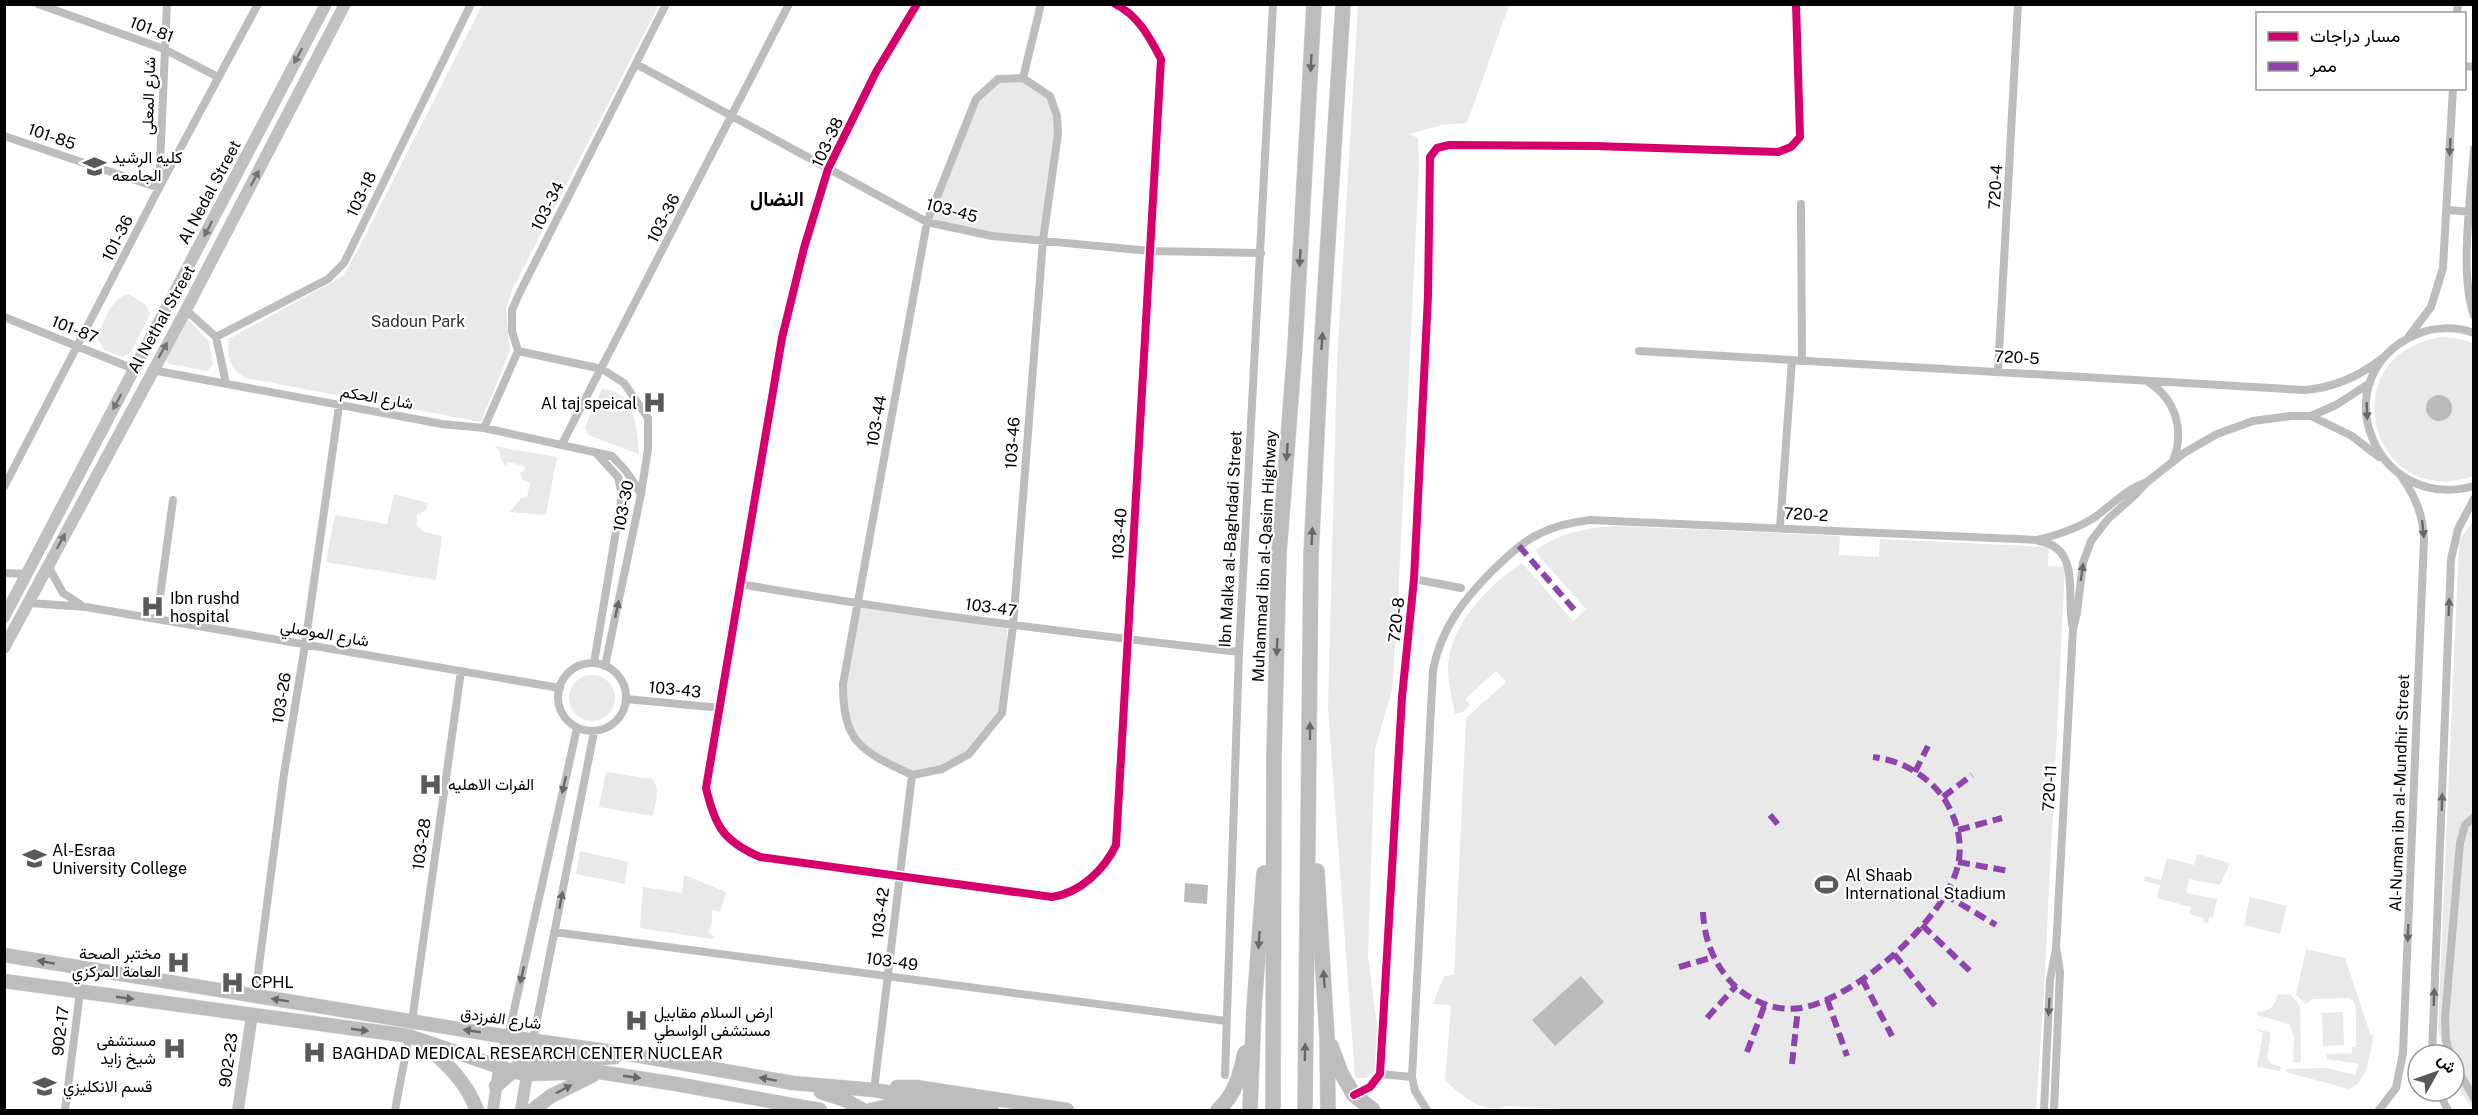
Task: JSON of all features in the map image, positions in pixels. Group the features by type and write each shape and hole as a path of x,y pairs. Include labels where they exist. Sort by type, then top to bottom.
{"highway":[{"name":"Muhammad ibn al-Qasim Highway","path":"1273,1110 1274,756 1280,554 1295,347 1314,4"},
{"path":"1305,1110 1311,556 1343,4"},
{"path":"1310,754 1327,1038 1328,1110"},
{"path":"1250,1110 1254,1009 1274,756"},
{"path":"1218,1110 1224,1105 1240,1079 1254,1009"},
{"path":"1327,1038 1341,1073 1354,1095 1372,1110"}],"main road":[{"name":"Al Nedal Street","path":"4,617 326,4"},
{"name":"Al Nethal Street","path":"4,648 186,310 345,4"},
{"name":"شارع الفرزدق","path":"4,955 508,1037 641,1056 793,1083 877,1091 992,1110"},
{"path":"4,981 412,1037 505,1070 641,1056"},
{"name":"902-23","path":"238,1110 252,1015"},
{"path":"412,1037 451,1068 472,1097 477,1110"},
{"path":"493,1110 496,1086 505,1070 508,1037"},
{"path":"521,1110 533,1040"},
{"path":"530,1068 599,1072 820,1110"},
{"path":"533,1110 551,1096 599,1072"},
{"path":"793,1083 836,1096 863,1110"},
{"path":"877,1091 897,1087 916,1088 1067,1110"},
{"path":"871,1110 888,1106 938,1110"}],"street":[{"name":"101-81","path":"38,4 164,49 218,77"},
{"name":"شارع المعلى","path":"159,188 167,4"},
{"name":"101-36","path":"4,488 79,347 159,188 258,4"},
{"name":"103-18","path":"216,337 328,279 344,262 471,4"},
{"name":"103-34","path":"518,351 512,331 512,310 666,4"},
{"name":"103-36","path":"562,444 789,4"},
{"name":"103-38","path":"721,708 782,338 804,248 828,169 876,72 917,4"},
{"path":"1023,78 1041,4"},
{"name":"103-40","path":"721,708 706,788 712,813 724,833 738,848 760,857 1052,897 1073,892 1103,865 1116,845 1161,59 1146,30 1115,4"},
{"name":"Ibn Malka al-Baghdadi Street","path":"1225,1075 1239,652 1273,4"},
{"name":"720-8","path":"1380,1074 1402,698 1414,579 1428,296 1429,163 1433,152 1449,145 1596,146 1778,152 1791,147 1800,137 1796,4"},
{"name":"720-4","path":"1998,371 2018,4"},
{"name":"103-45","path":"636,64 731,118 927,222 992,236 1150,251 1261,253"},
{"name":"103-44","path":"912,775 879,759 851,737 843,710 843,684 927,222 976,99 998,79 1023,78"},
{"name":"103-46","path":"912,775 942,769 969,753 1002,713 1013,626 1043,240 1058,134 1057,116 1050,96 1023,78"},
{"path":"2406,339 2424,319 2439,288 2443,268 2453,90"},
{"name":"101-85","path":"4,136 159,188"},
{"path":"2474,149 2467,285 2474,316"},
{"path":"1801,204 1802,361"},
{"path":"2447,210 2472,212"},
{"path":"186,310 216,337 226,383"},
{"name":"101-87","path":"4,317 135,369"},
{"path":"2406,339 2421,332 2437,329 2454,328 2474,333"},
{"name":"720-5","path":"1639,351 2313,389 2349,380 2406,339"},
{"path":"484,428 518,351 602,369"},
{"path":"2384,357 2370,383 2367,397 2368,426 2375,447 2388,465"},
{"path":"1780,528 1792,360"},
{"name":"103-30","path":"602,369 624,383 648,418 648,449 642,494 605,666"},
{"name":"شارع الحكم","path":"152,370 442,424 484,428 612,456 642,494"},
{"path":"2144,379 2163,394 2175,414 2179,438 2173,461"},
{"path":"2146,482 2200,443 2235,427 2272,418 2311,416 2342,402 2370,383"},
{"name":"103-26","path":"255,996 284,774 339,406"},
{"path":"2311,416 2352,436 2401,476 2430,489 2446,490 2474,486"},
{"name":"103-30","path":"594,663 622,495 618,477 597,453"},
{"name":"Al-Numan ibn al-Mundhir Street","path":"2379,1110 2396,1088 2403,1053 2424,539 2422,516 2417,502 2401,476"},
{"name":"720-2","path":"1412,1077 1433,670 1446,629 1472,591 1522,544 1542,532 1574,522 1607,520 2037,540 2063,534 2088,521 2126,492 2146,482"},
{"name":"720-11","path":"2044,1110 2050,980 2056,949 2073,629 2083,563 2097,530 2146,482"},
{"path":"2432,1043 2451,559 2458,529 2474,499"},
{"path":"157,619 173,500"},
{"path":"2088,521 2097,530"},
{"name":"720-11","path":"2063,534 2059,541 2062,554 2070,570 2069,612 2073,629"},
{"path":"2037,540 2051,544 2062,554"},
{"name":"شارع الموصلي","path":"48,566 63,593 86,606"},
{"path":"4,573 27,573"},
{"path":"1414,579 1461,588"},
{"name":"103-47","path":"740,584 858,604 1013,626 1239,652"},
{"name":"شارع الموصلي","path":"29,603 86,606 560,688"},
{"path":"594,663 605,666 621,679 626,699 620,718 604,730 594,732 577,728 565,718 562,711 559,703 560,688 565,678 573,670 583,665 594,663"},
{"name":"103-28","path":"412,1021 461,671"},
{"name":"103-43","path":"626,699 721,708"},
{"path":"508,1037 577,728"},
{"path":"533,1040 594,732"},
{"name":"103-42","path":"877,1091 912,775"},
{"path":"2447,1043 2445,1019 2460,843 2466,825 2474,817"},
{"name":"103-49","path":"554,932 1226,1021"},
{"name":"720-11","path":"2054,1110 2060,972 2056,949"},
{"name":"902-17","path":"65,1110 80,992"},
{"path":"395,1110 412,1037"},
{"path":"1354,1095 1370,1087 1380,1074 1412,1077 1415,1090 1427,1110"},
{"path":"2466,1084 2474,1098"}],"green space":[{"name":"Sadoun Park","path":"482,5 659,5 512,290 506,309 510,350 481,422 246,378 241,375 230,362 229,339 343,276"},
{"path":"1358,5 1509,5 1467,123 1442,125 1409,134 1418,138 1419,167 1397,622 1392,690 1375,749 1368,956 1378,1034 1378,1068 1366,1078 1355,1078 1328,708 1337,361"},
{"path":"1023,78 1050,96 1057,116 1043,240 927,222 976,99 998,79"},
{"path":"129,294 146,305 150,314 131,352 123,357 104,350 97,338 113,305 118,299"},
{"path":"187,318 209,342 213,364 207,371 169,364 166,359"},
{"path":"2441,337 2474,343 2473,476 2438,481 2410,472 2389,453 2377,427 2375,399 2384,372 2406,350"},
{"path":"602,389 613,391 628,403 635,422 639,454 588,435 585,427"},
{"path":"494,446 557,457 546,515 510,512 521,498 527,497 530,483 523,480 520,473 525,469 524,466 508,462 506,466 499,450"},
{"path":"394,494 428,503 426,510 417,515 417,525 422,531 442,536 436,580 326,562 335,515 387,524"},
{"path":"2473,521 2473,1110 2466,1100 2466,1043 2441,1043 2438,1028 2459,541"},
{"path":"1616,526 1840,536 1839,555 1879,557 1880,539 2049,547 2048,566 2065,567 2036,1110 1584,1110 1507,1106 1489,1108 1465,1098 1445,1080 1451,1005 1433,1004 1444,976 1454,975 1466,718 1506,682 1496,671 1465,699 1470,705 1463,712 1455,714 1448,673 1450,651 1463,621 1484,594 1522,563 1573,621 1586,609 1536,550 1555,539 1574,532"},
{"path":"858,605 1007,629 1008,661 1002,713 969,754 942,769 912,775 851,742 843,684"},
{"path":"592,675 601,676 609,681 614,689 614,707 609,715 601,720 592,721 583,720 575,715 570,707 569,698 570,689 575,681 583,676"},
{"path":"606,772 652,779 657,791 653,816 599,807"},
{"path":"580,851 628,862 625,884 576,874"},
{"path":"2197,854 2230,863 2220,885 2189,879 2186,893 2217,899 2213,917 2210,916 2208,923 2203,922 2204,918 2189,914 2191,907 2157,898 2160,885 2144,881 2145,876 2161,880 2167,858 2194,865"},
{"path":"684,875 726,892 720,912 712,910 712,922 708,932 714,936 712,939 640,928 643,887 682,893"},
{"path":"2250,897 2287,906 2280,934 2244,925"},
{"path":"2306,949 2345,958 2371,1036 2374,1035 2361,1080 2349,1089 2286,1072 2286,1069 2327,1068 2355,1075 2359,1064 2327,1059 2327,1054 2352,1053 2352,1047 2356,1047 2356,1009 2353,1000 2348,998 2312,999 2306,1004 2296,995"},
{"path":"2278,994 2291,995 2300,1006 2301,1062 2293,1062 2294,1036 2289,1024 2257,1015 2258,1012 2266,1011 2271,1007"},
{"path":"2343,1012 2344,1045 2323,1046 2322,1013"},
{"path":"2254,1028 2271,1033 2267,1058 2272,1064 2281,1067 2280,1071 2257,1067 2263,1033"}],"shaded area":[{"path":"2439,395 2449,398 2452,408 2449,418 2439,421 2429,418 2426,408 2429,398"},
{"path":"1185,883 1208,885 1207,904 1184,902"},
{"path":"1581,976 1604,1002 1555,1046 1532,1020"}],"marked path":[{"path":"1519,546 1578,614"},
{"path":"1915,772 1928,746"},
{"path":"1703,912 1705,931 1719,966 1738,989 1754,1000 1773,1007 1801,1008 1823,1001 1847,989 1895,953 1936,909 1950,886 1958,865 1960,848 1956,823 1938,791 1914,771 1894,762 1873,757"},
{"path":"1943,797 1972,775"},
{"path":"1770,815 1781,828"},
{"path":"1958,830 2002,818"},
{"path":"1958,862 2009,871"},
{"path":"1944,894 1996,925"},
{"path":"1922,925 1970,971"},
{"path":"1894,954 1936,1007"},
{"path":"1679,967 1714,957"},
{"path":"1862,979 1892,1036"},
{"path":"1707,1018 1736,986"},
{"path":"1827,999 1847,1056"},
{"path":"1747,1052 1765,1004"},
{"path":"1792,1064 1798,1008"}],"cycle path":[{"path":"917,4 876,72 828,169 804,248 782,338 706,788 713,813 722,831 737,845 760,857 1052,897 1072,891 1090,879 1105,863 1116,845 1161,59 1148,35 1137,21 1115,4"},
{"path":"1354,1095 1370,1087 1380,1074 1402,697 1414,579 1428,296 1430,157 1437,148 1449,145 1595,146 1778,152 1791,147 1800,137 1796,4"}],"place":[{"name":"كليه الرشيد الجامعه","path":"94,166"},
{"name":"Al taj speical","path":"655,403"},
{"name":"Ibn rushd hospital","path":"152,607"},
{"name":"الفرات الاهليه","path":"430,784"},
{"name":"Al-Esraa University College","path":"34,859"},
{"name":"Al Shaab International Stadium","path":"1827,884"},
{"name":"مختبر الصحة العامة المركزي","path":"179,962"},
{"name":"CPHL","path":"233,982"},
{"name":"ارض السلام مقابيل مستشفى الواسطي","path":"636,1021"},
{"name":"مستشفى شيخ زايد","path":"174,1049"},
{"name":"BAGHDAD MEDICAL RESEARCH CENTER NUCLEAR","path":"314,1053"},
{"name":"قسم الانكليزي","path":"45,1086"}],"district":[{"name":"النضال","path":"777,199"}]}
